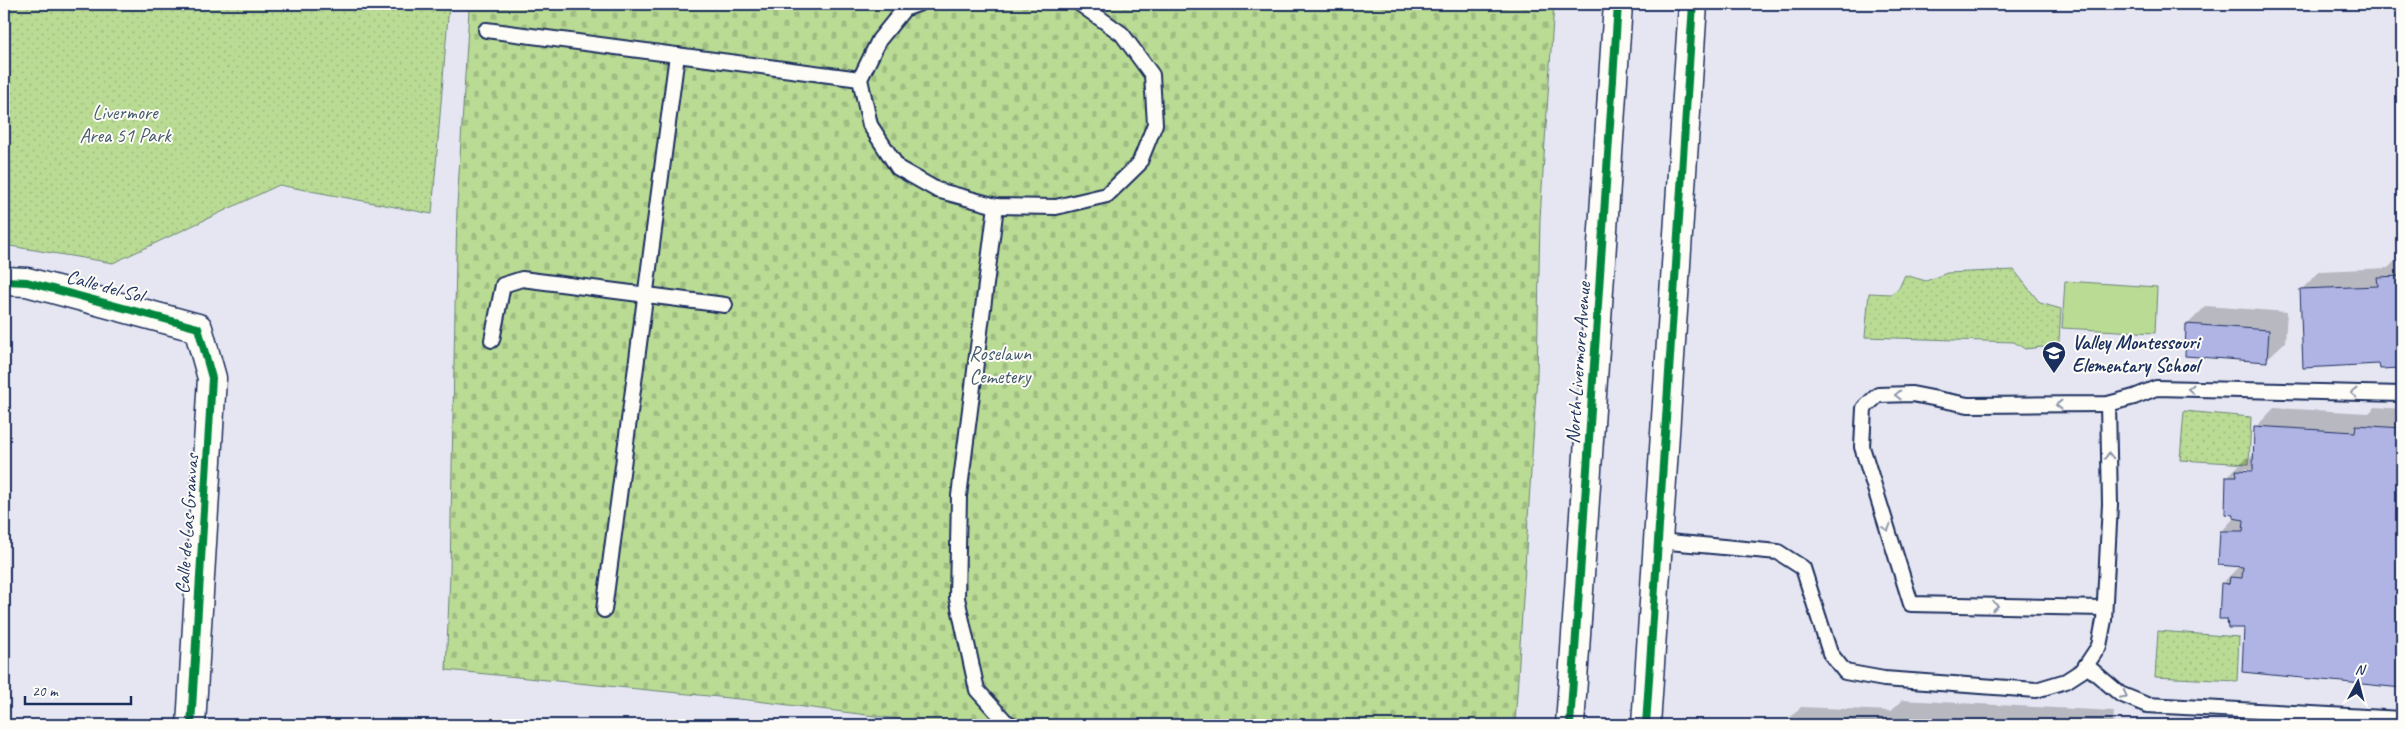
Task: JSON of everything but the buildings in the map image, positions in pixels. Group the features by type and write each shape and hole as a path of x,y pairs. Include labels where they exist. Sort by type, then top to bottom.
{"main road":[{"name":"North Livermore Avenue","path":"1570,725 1618,4"},
{"path":"1646,725 1693,4"},
{"name":"Calle del Sol","path":"4,282 26,282 198,328"},
{"name":"Calle de Las Granvas","path":"191,725 212,378 198,328"}],"lane":[{"path":"918,4 904,9 879,40 860,79 870,125 898,168 937,190 996,206 1056,207 1107,195 1139,164 1155,124 1152,75 1122,34 1080,4"},
{"path":"486,30 860,79"},
{"path":"604,610 677,55"},
{"path":"996,206 960,496 957,598 977,690 1005,721 1012,725"},
{"path":"492,340 503,285 522,279 725,306"},
{"path":"2104,608 1911,604 1862,447 1864,408 1878,395 1912,394 1968,405 2108,404 2134,397 2156,388 2402,394"},
{"path":"1658,541 1778,552 1802,568 1830,653 1845,672 1884,679 2036,690 2066,681 2086,665 2099,646 2104,608 2110,504 2108,404"},
{"path":"2086,665 2120,694 2147,705 2402,719"}],"path":[{"path":"4,220 4,225"}],"green space":[{"name":"Livermore Area 51 Park","path":"4,4 449,4 432,214 279,185 113,263 4,245"},
{"name":"Roselawn Cemetery","path":"474,4 1554,4 1540,218 1537,376 1515,725 946,725 749,700 446,670 450,573 457,206 469,10"},
{"path":"2014,270 2040,303 2061,309 2058,356 2042,347 2025,349 2014,342 1865,337 1869,293 1891,294 1899,288 1905,275 1926,281 1947,273"},
{"path":"2065,281 2157,287 2155,333 2062,328"},
{"path":"2184,411 2251,417 2249,464 2180,460"},
{"path":"2158,631 2239,637 2237,681 2155,677"}],"cycle path":[{"path":"1570,725 1618,4"},
{"path":"1646,725 1693,4"},
{"path":"4,281 27,282 198,328 212,378 191,725"}],"place":[{"name":"Valley Montessouri Elementary School","path":"2054,374"}]}
